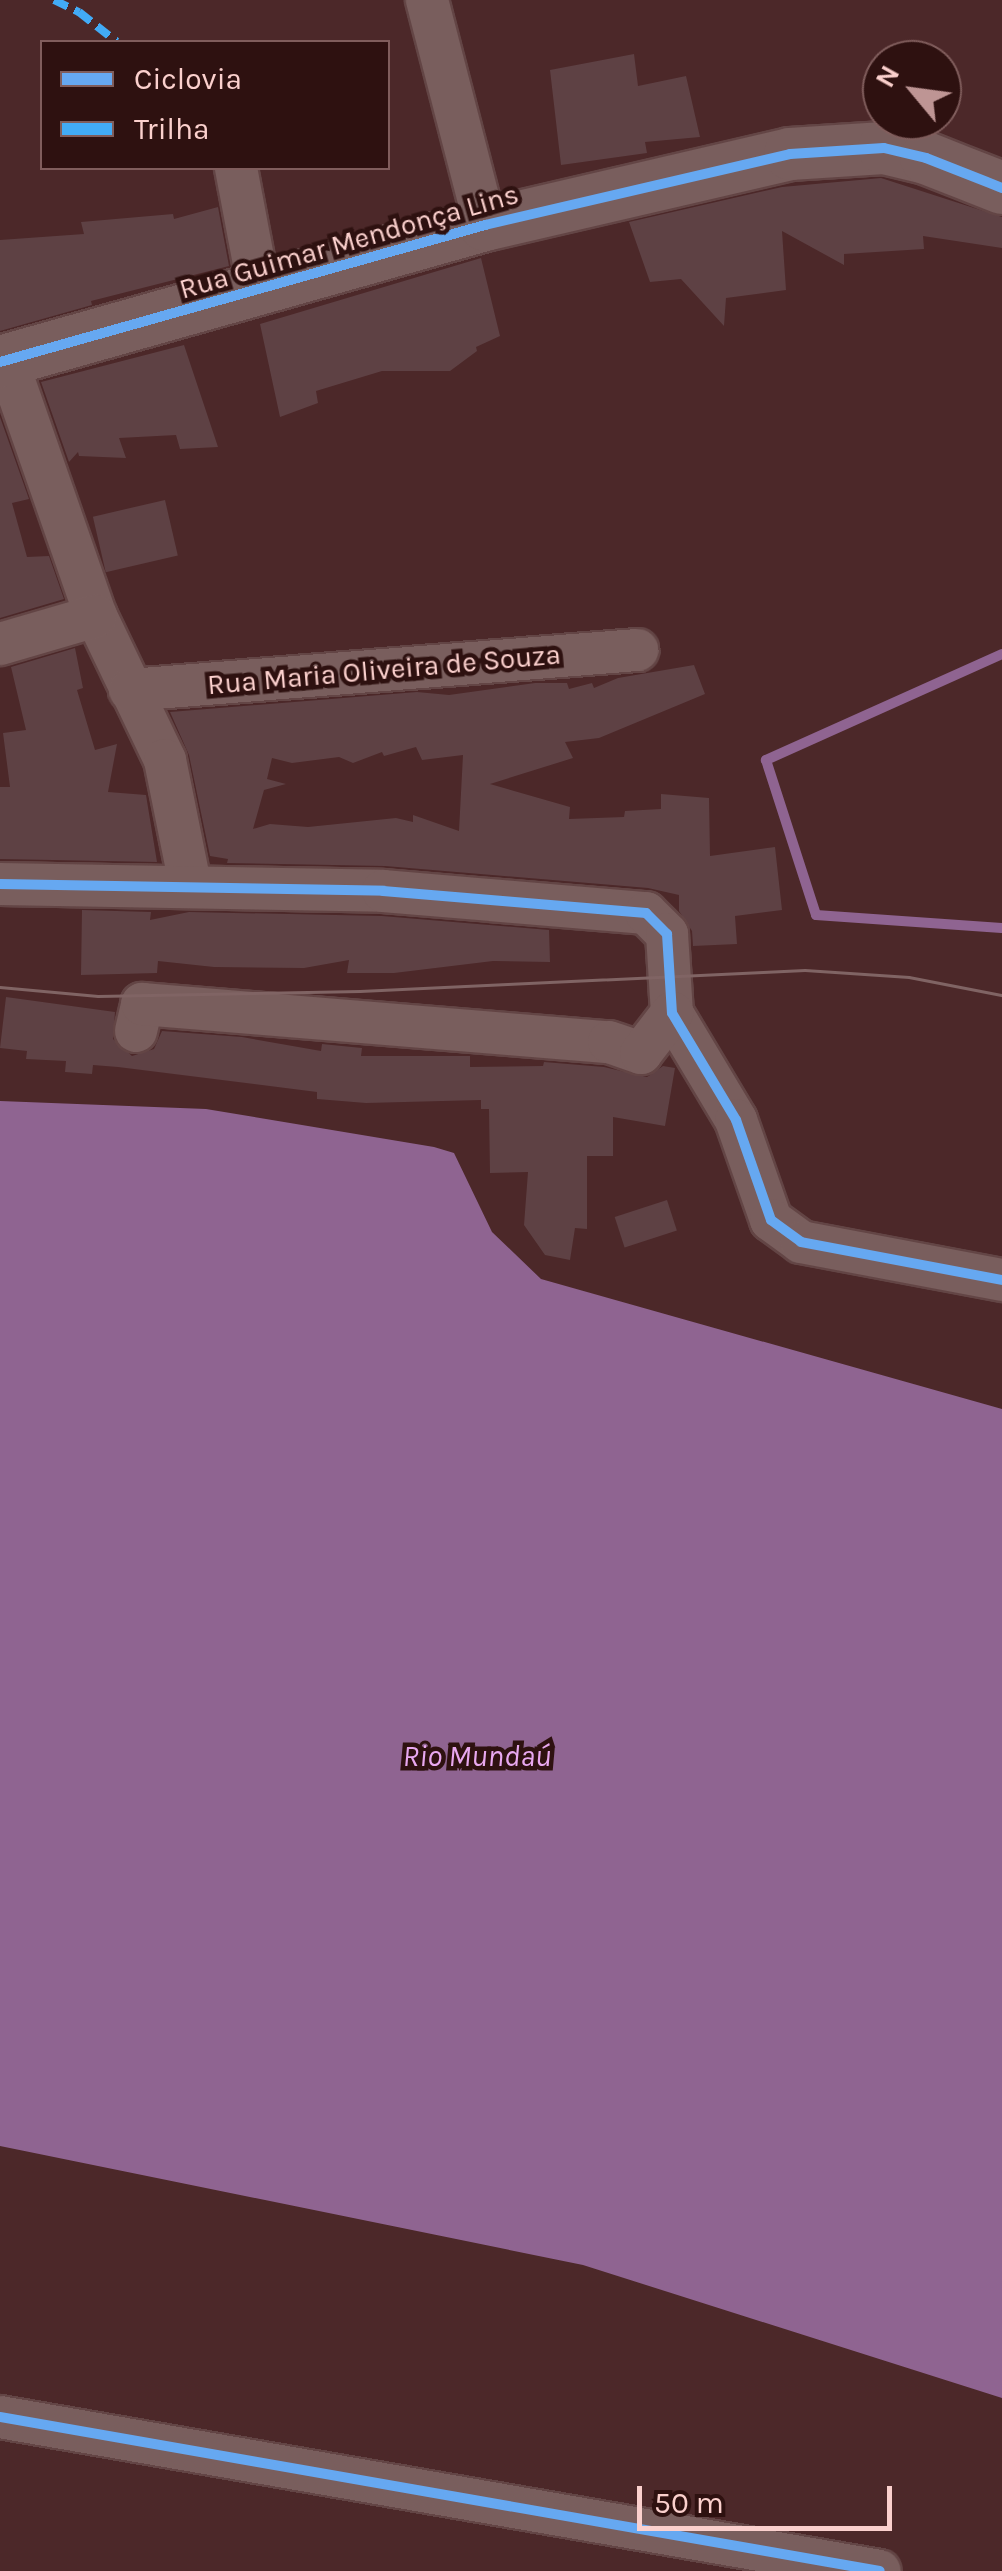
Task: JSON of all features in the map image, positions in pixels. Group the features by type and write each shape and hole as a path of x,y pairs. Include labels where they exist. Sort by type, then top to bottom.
{"street":[{"path":"427,0 485,225"},
{"name":"Rua Guimar Mendonça Lins","path":"4,361 485,225 790,154 884,148 926,158 1002,188"},
{"path":"236,170 259,290"},
{"path":"4,361 96,616 165,760 190,884"},
{"path":"0,644 96,616"},
{"name":"Rua Maria Oliveira de Souza","path":"130,690 637,650"},
{"path":"0,884 190,884 383,892 646,913 660,922 666,934 672,1013 736,1120 760,1200 771,1220 801,1242 1002,1280"},
{"path":"136,1031 142,1004 609,1042 641,1053 672,1013"},
{"path":"0,2417 880,2571"}],"water":[{"name":"Rio Mundaú","path":"0,1101 206,1109 454,1153 492,1232 541,1279 1002,1409 1002,2398 583,2265 0,2146"}],"building":[{"path":"634,54 638,86 686,76 700,137 645,142 647,153 561,165 550,70"},
{"path":"881,178 1002,217 1002,248 923,236 924,249 844,254 844,265 782,231 786,290 726,298 724,326 681,279 650,282 629,222 782,187"},
{"path":"218,207 229,266 91,301 92,305 0,331 0,240 84,234 81,222 173,214 174,219"},
{"path":"481,258 500,336 476,347 477,351 450,371 382,371 316,391 318,403 280,417 260,324"},
{"path":"184,345 218,447 180,449 176,435 119,438 126,458 79,456 78,452 69,462 41,382"},
{"path":"0,417 29,499 12,503 27,557 49,556 64,599 0,618"},
{"path":"165,500 178,556 106,572 93,517"},
{"path":"75,648 83,688 77,690 95,750 117,744 108,792 146,795 157,862 0,859 0,787 10,787 3,733 26,730 11,667"},
{"path":"694,665 705,694 599,738 565,742 573,758 490,784 570,807 569,819 624,817 625,811 661,809 661,794 709,798 710,856 775,847 782,910 735,916 737,944 693,946 692,931 679,911 679,895 648,888 385,866 227,863 228,859 210,856 189,755 170,712 417,692 449,695 535,683 567,683 569,689 592,683 594,688 618,678","holes":["416,747 422,760 463,755 459,831 413,815 413,822 396,818 308,827 270,824 253,829 264,790 286,784 267,779 272,758 292,763 339,757 353,763 382,752 384,756"]},
{"path":"82,910 151,912 150,920 189,912 382,916 549,930 550,962 493,961 394,973 347,973 349,960 304,968 214,967 158,961 157,973 81,975"},
{"path":"6,997 115,1012 113,1039 132,1056 154,1049 162,1031 242,1037 321,1051 322,1044 362,1048 361,1056 470,1056 470,1067 543,1066 544,1062 604,1067 647,1077 663,1066 675,1068 665,1126 613,1117 613,1156 587,1156 587,1229 575,1228 570,1260 545,1255 524,1225 528,1172 490,1173 489,1109 481,1109 481,1100 366,1103 317,1099 317,1092 118,1067 93,1065 92,1074 65,1072 66,1061 26,1059 27,1051 0,1048"},
{"path":"667,1200 677,1230 625,1247 615,1217"}],"waterway":[{"path":"1002,654 766,760 816,915 1002,928"}],"tram line":[{"path":"0,987 98,996 360,991 805,970 909,977 1002,995"}],"marked path":[{"path":"54,0 79,12 114,40"}],"cycle path":[{"path":"0,362 485,225 790,154 884,148 926,158 1002,188"},
{"path":"0,884 383,891 646,913 667,934 672,1013 736,1120 771,1220 801,1242 1002,1280"},
{"path":"0,2417 880,2571"}]}
